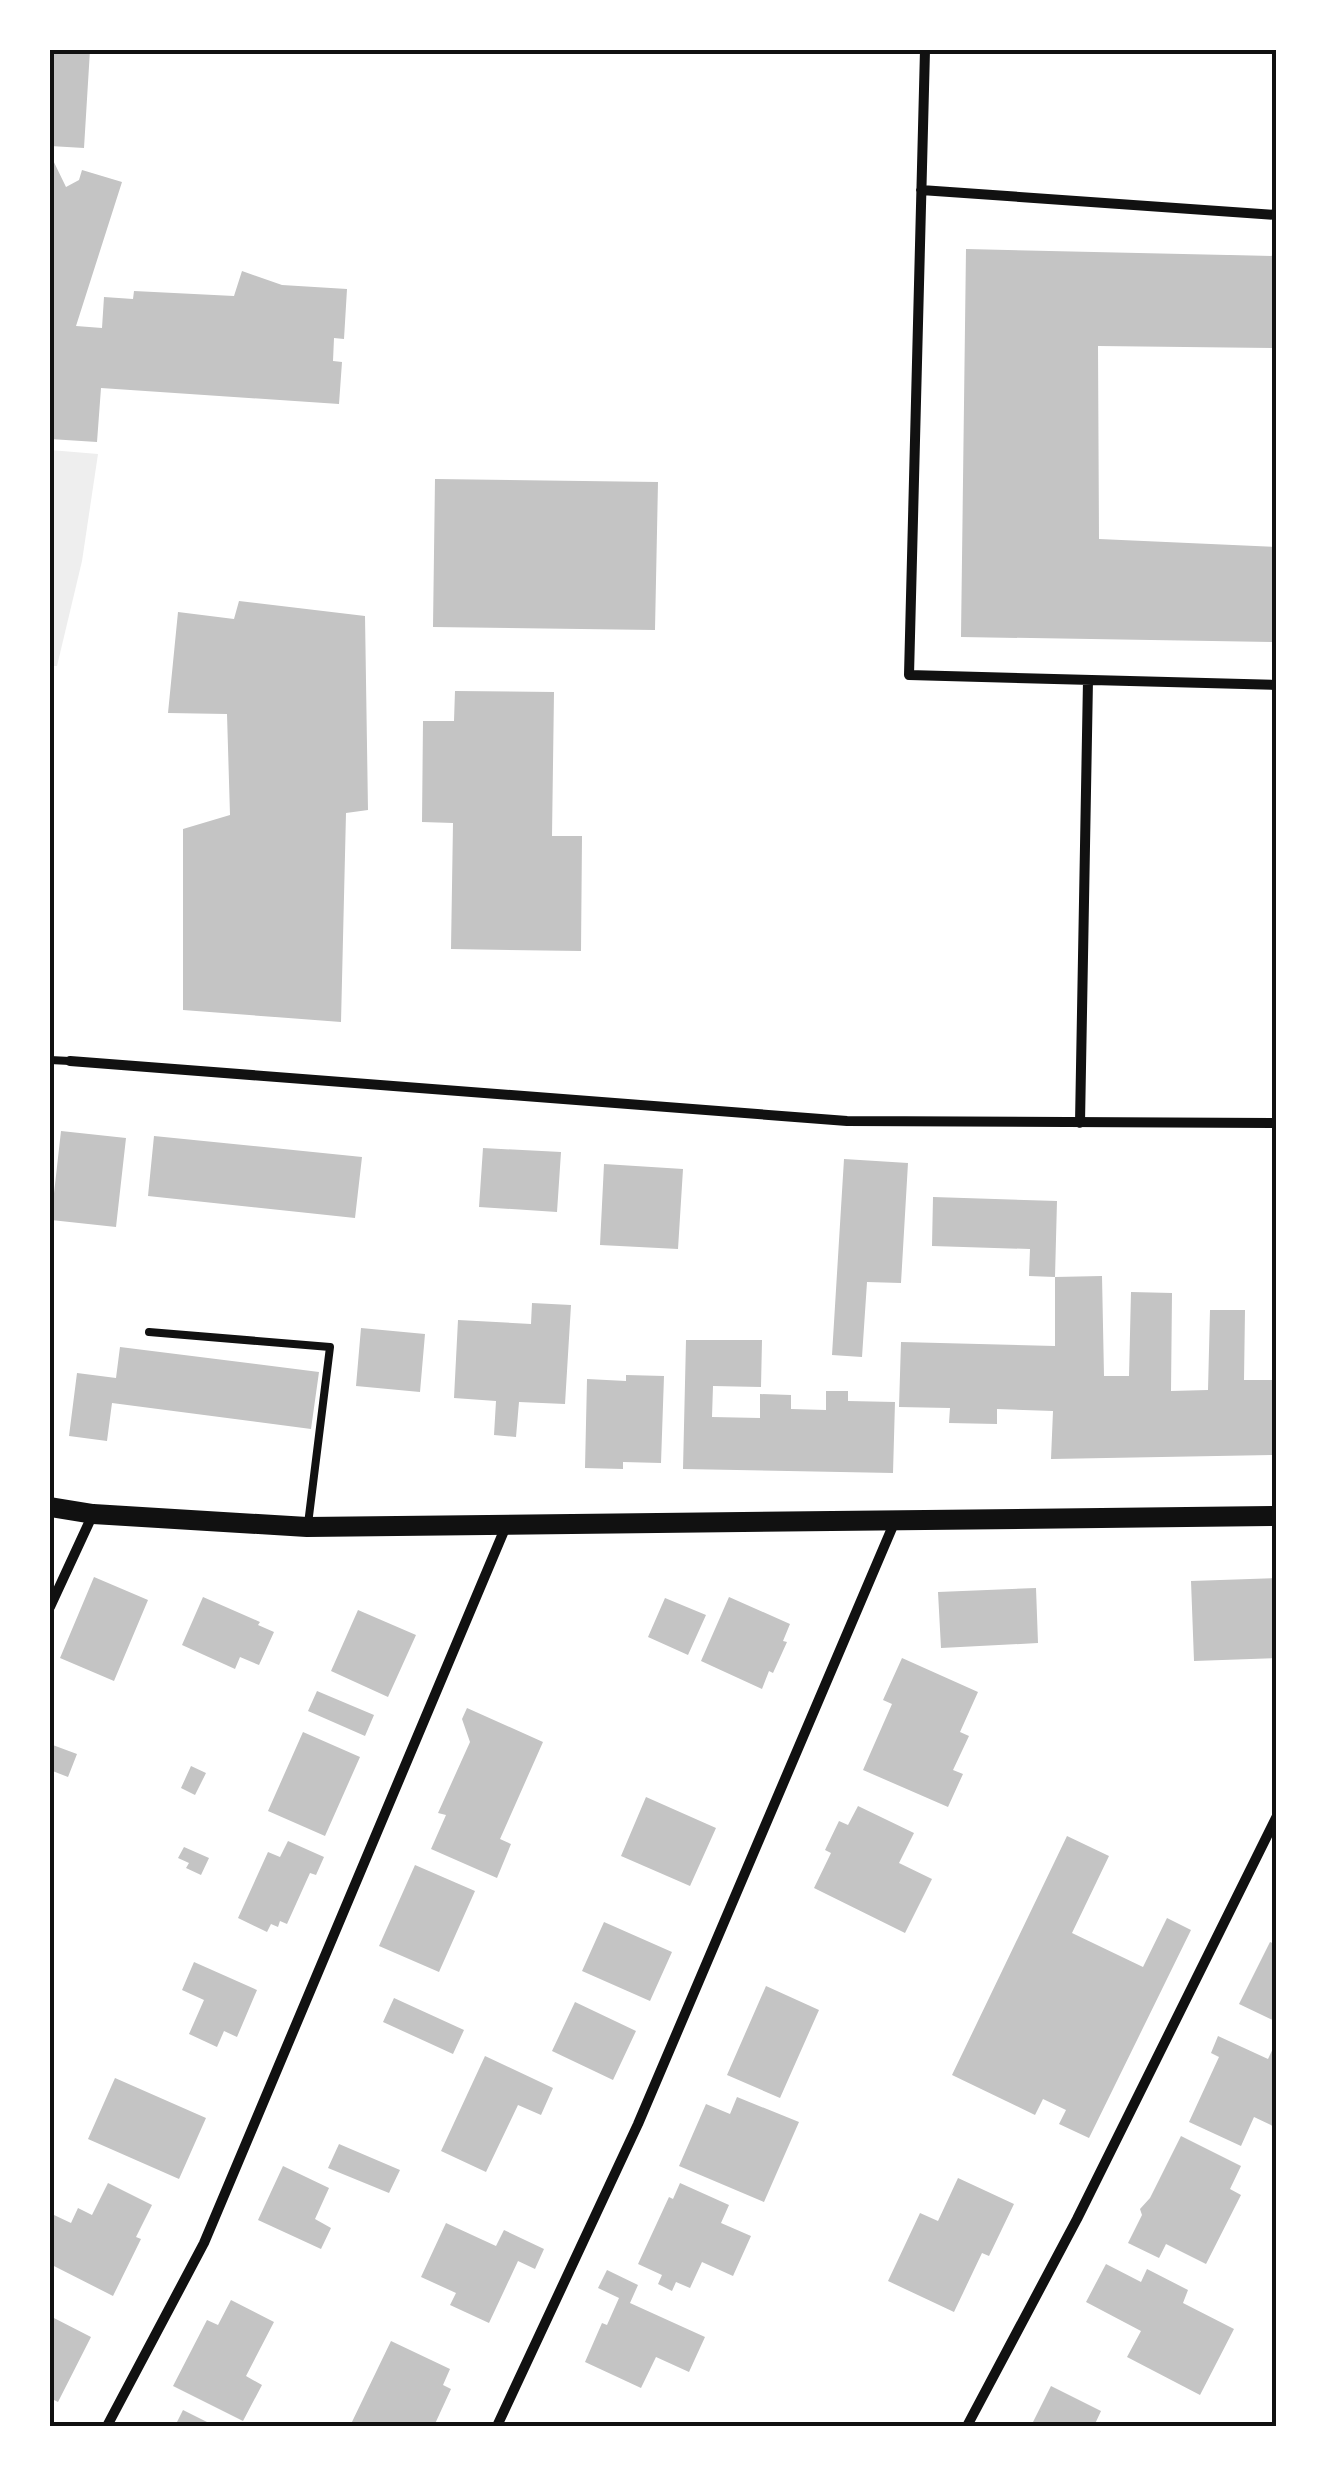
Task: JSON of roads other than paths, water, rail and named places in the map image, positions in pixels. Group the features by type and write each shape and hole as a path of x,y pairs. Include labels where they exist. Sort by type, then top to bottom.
{"main road":[{"path":"50,1507 93,1514 307,1528 1277,1516"}],"street":[{"path":"924,50 909,675 1277,685"},
{"path":"921,190 1277,215"},
{"path":"1080,1123 1088,680"},
{"path":"70,1061 848,1121 1277,1124"},
{"path":"50,1607 93,1514"},
{"path":"496,2426 638,2124 896,1519"},
{"path":"108,2426 204,2242 506,1526"},
{"path":"966,2426 1077,2220 1277,1816"}],"lane":[{"path":"50,1060 70,1061"},
{"path":"149,1332 330,1346 307,1528"}]}
